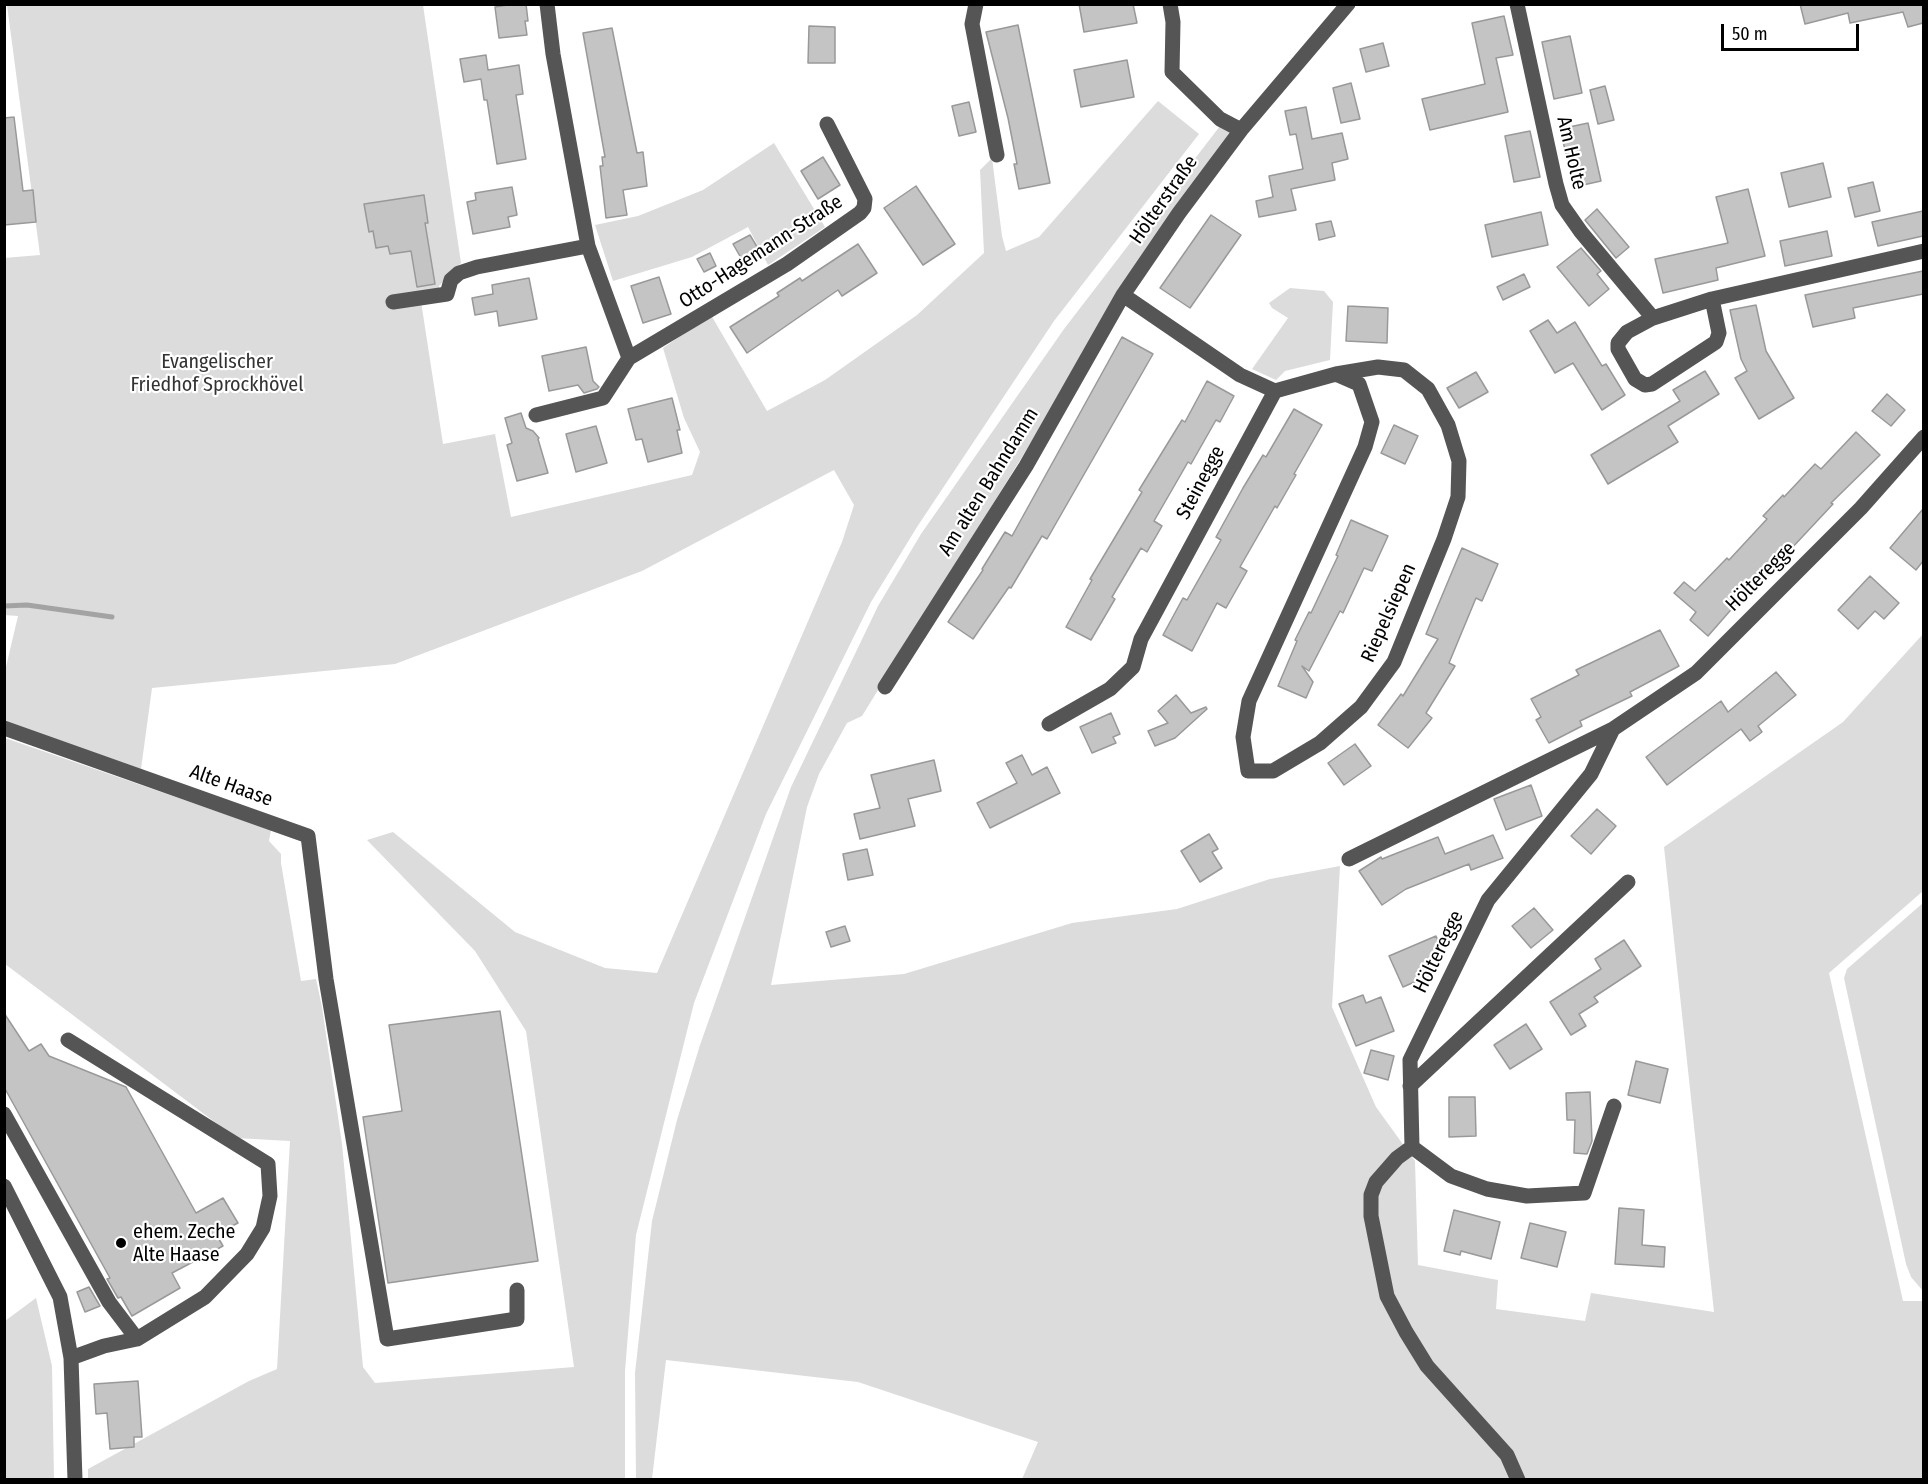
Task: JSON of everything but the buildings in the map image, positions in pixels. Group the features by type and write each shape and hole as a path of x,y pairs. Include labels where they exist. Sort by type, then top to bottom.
{"street":[{"path":"547,4 553,54 588,246 629,358"},
{"path":"976,4 972,24 997,154"},
{"path":"1170,4 1173,22 1172,72 1220,119 1241,130"},
{"name":"Hölterstraße","path":"1123,295 1179,213 1241,130 1348,4"},
{"name":"Am Holte","path":"1517,4 1562,205 1581,232 1653,318"},
{"name":"Otto-Hagemann-Straße","path":"536,415 603,398 629,358 787,264 860,213 866,199 827,124"},
{"path":"393,302 447,294 451,280 459,273 477,267 588,246"},
{"path":"1712,299 1719,333 1716,342 1652,384 1645,385 1635,379 1618,349 1618,343 1627,332 1653,318 1712,299 1923,251"},
{"path":"1123,295 1240,375 1275,391"},
{"name":"Am alten Bahndamm","path":"885,687 1026,466 1123,295"},
{"name":"Riepelsiepen","path":"1275,391 1336,374 1377,367 1404,370 1428,389 1448,425 1459,461 1458,497 1444,539 1394,662 1361,707 1320,743 1274,771 1248,771 1243,737 1249,701 1365,447 1372,423 1359,384 1336,374"},
{"name":"Steinegge","path":"1048,724 1110,689 1132,667 1141,639 1275,391"},
{"name":"Hölteregge","path":"1349,859 1613,729 1696,673 1861,507 1923,437"},
{"name":"Alte Haase","path":"4,728 308,836 326,978 387,1339 517,1319 517,1290"},
{"name":"Hölteregge","path":"1412,1147 1410,1060 1488,900 1592,774 1613,729"},
{"path":"1410,1086 1628,882"},
{"path":"68,1040 268,1164 270,1196 264,1228 247,1254 205,1297 137,1339 104,1346 71,1358"},
{"path":"1518,1479 1507,1455 1427,1366 1387,1296 1371,1216 1371,1195 1376,1182 1396,1158 1412,1147 1451,1176 1487,1189 1527,1196 1584,1193 1614,1106"},
{"path":"4,1114 109,1302 137,1339"},
{"path":"4,1186 60,1297 71,1358 75,1479"}],"green space":[{"name":"Evangelischer Friedhof Sprockhövel","path":"7,5 423,5 461,263 439,286 438,292 420,295 443,444 495,434 511,517 692,475 700,452 684,418 663,348 711,315 767,411 825,380 917,315 984,253 980,170 992,158 1006,251 1039,237 1158,101 1199,134 1054,321 917,527 871,602 766,814 694,1003 636,1235 625,1371 625,1479 88,1479 88,1469 249,1381 277,1369 290,1141 236,1138 5,964 5,738 271,830 269,841 281,854 301,981 316,979 322,1007 342,1144 363,1367 375,1383 574,1367 526,1031 475,951 367,840 393,832 515,932 605,968 657,973 842,542 854,505 834,470 642,571 395,664 152,688 141,769 5,722 5,671 18,616 4,615 4,258 40,255"},
{"path":"1220,126 1233,134 1046,418 862,716 847,723 819,774 807,807 771,985 904,974 1072,923 1177,909 1270,879 1340,866 1332,1007 1376,1107 1415,1161 1418,1265 1498,1280 1496,1309 1585,1321 1591,1293 1714,1312 1664,847 1843,722 1923,634 1923,891 1829,973 1903,1301 1923,1301 1923,1479 1022,1479 1038,1442 858,1382 666,1360 652,1479 636,1480 635,1373 652,1221 677,1120 700,1045 791,787 878,606 921,534 1064,329"},
{"path":"774,143 825,227 768,265 748,227 692,257 613,281 595,225 638,216 703,190"},
{"path":"1290,288 1324,291 1333,302 1330,360 1285,371 1276,380 1252,369 1288,318 1272,308 1269,303"},
{"path":"1923,903 1923,1291 1911,1277 1906,1264 1844,978 1847,969"},
{"path":"36,1298 52,1366 54,1479 5,1479 5,1321"}],"waterway":[{"path":"4,606 27,605 112,617"}],"place":[{"name":"ehem. Zeche Alte Haase","path":"121,1243"}]}
